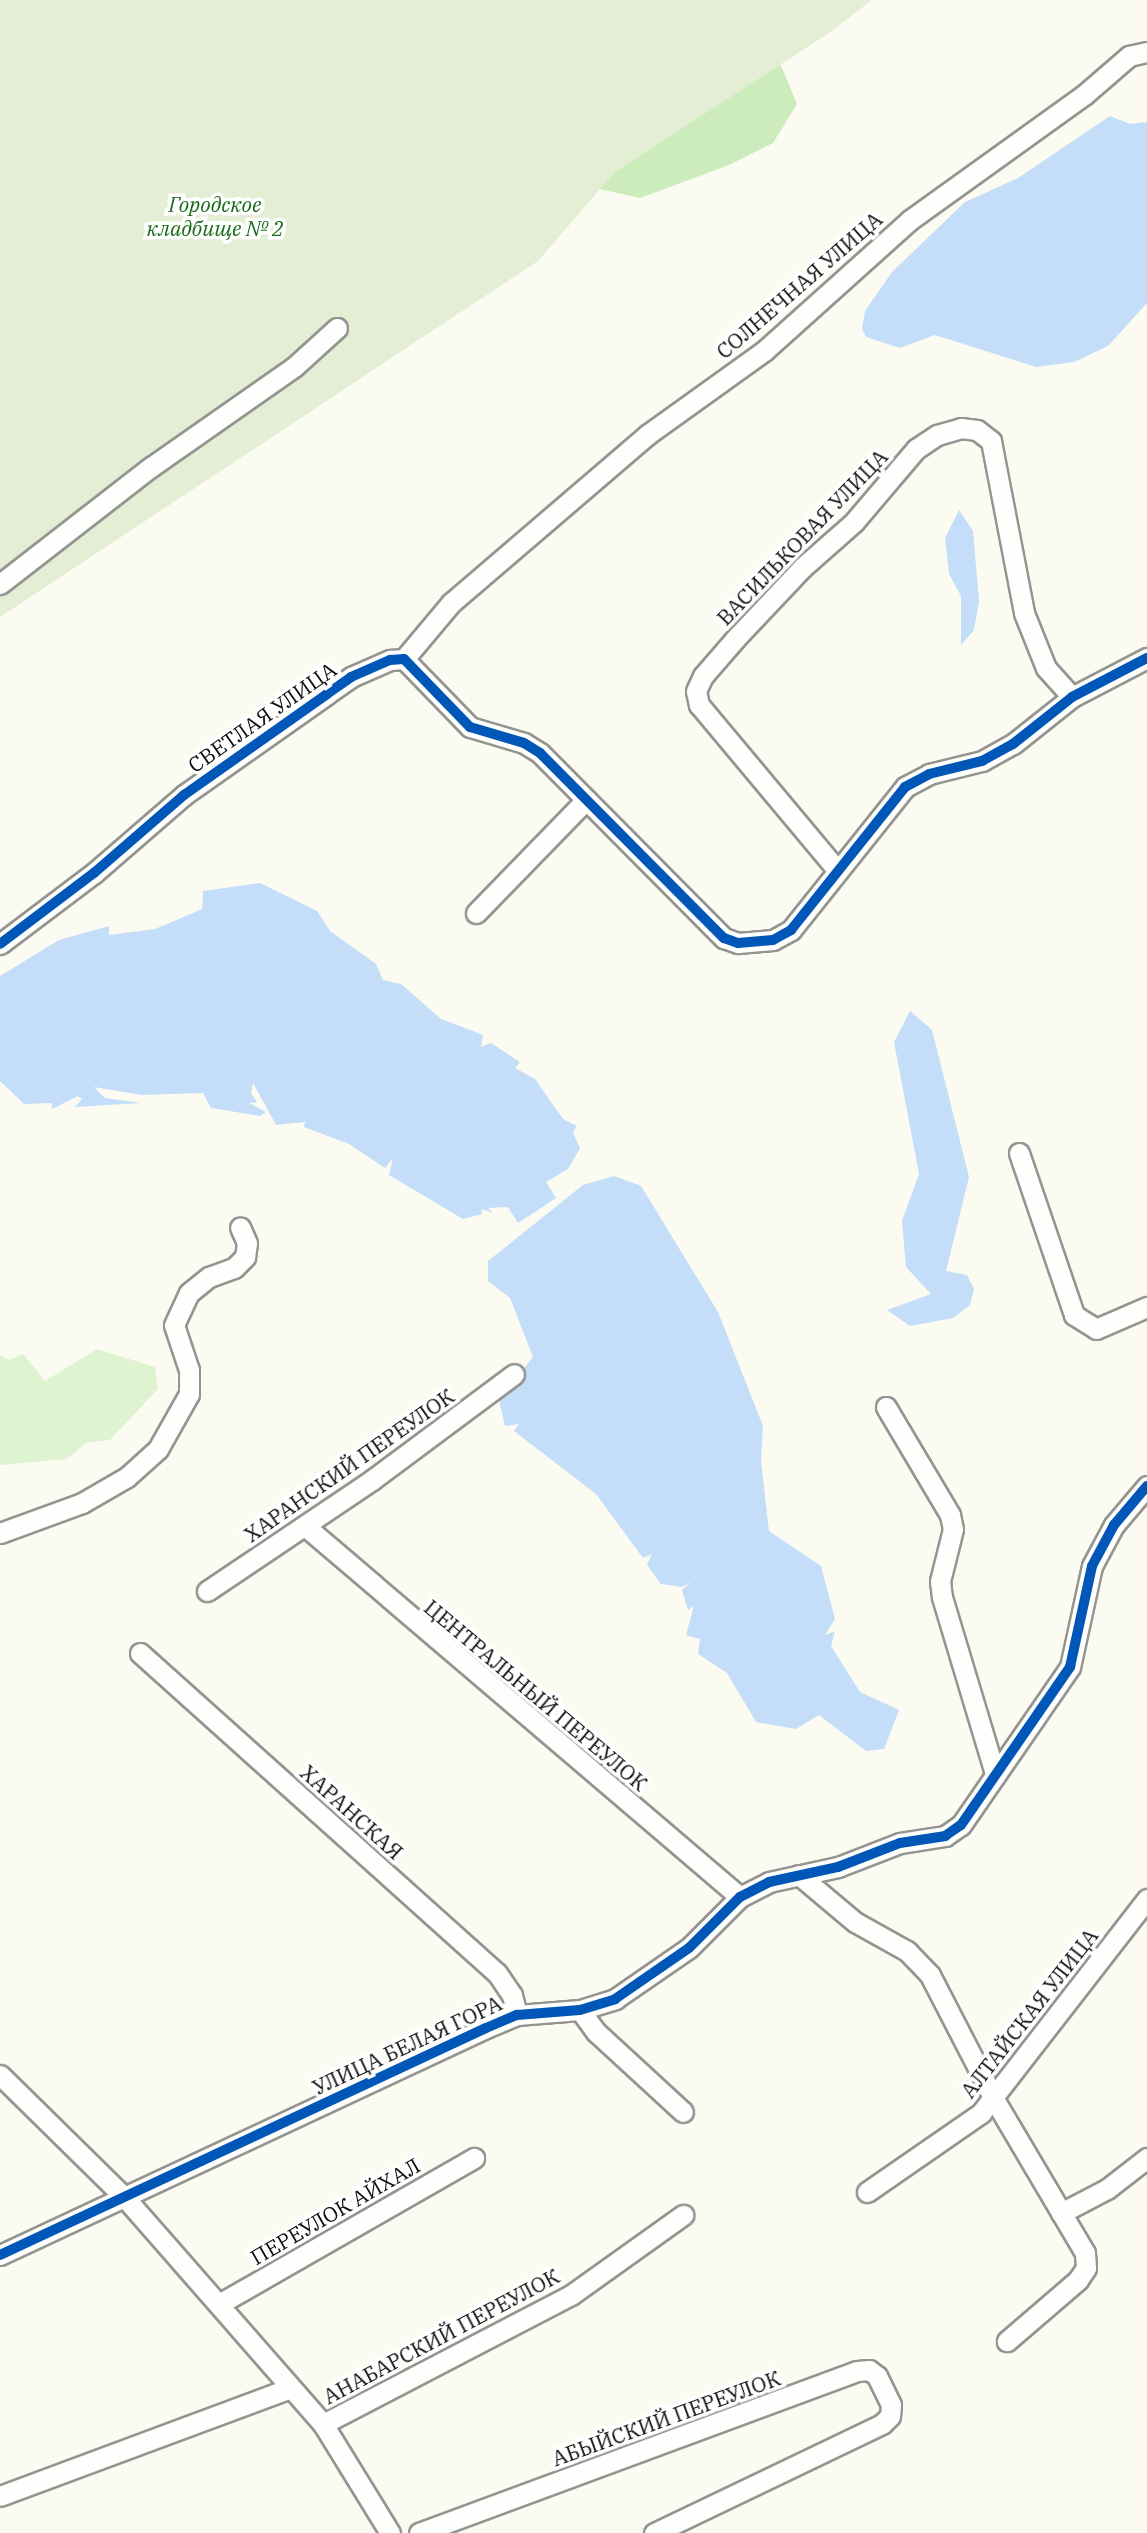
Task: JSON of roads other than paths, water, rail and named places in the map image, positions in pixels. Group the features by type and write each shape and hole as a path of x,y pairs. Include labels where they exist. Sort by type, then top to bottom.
{"street":[{"name":"СОЛНЕЧНАЯ УЛИЦА","path":"404,659 451,603 647,435 764,351 910,220 1074,102 1129,56 1147,52"},
{"path":"0,584 151,467 294,367 337,328"},
{"name":"ВАСИЛЬКОВАЯ УЛИЦА","path":"838,871 699,705 695,691 703,676 734,639 803,567 854,522 916,449 937,435 961,428 977,430 991,441 1024,614 1046,668 1072,697"},
{"path":"404,659 455,717 470,727 524,743 586,800 710,927 738,943 773,940 791,930 905,787 929,774 982,761 1013,744 1072,697 1147,658"},
{"name":"СВЕТЛАЯ УЛИЦА","path":"0,944 94,873 184,795 351,677 390,660 404,659"},
{"path":"476,914 586,800"},
{"path":"1019,1153 1073,1315 1096,1329 1147,1307"},
{"path":"0,1533 82,1503 127,1477 158,1449 189,1394 189,1370 174,1325 189,1293 209,1277 234,1268 245,1257 247,1243 240,1227"},
{"name":"ХАРАНСКИЙ ПЕРЕУЛОК","path":"207,1591 304,1526 514,1374"},
{"path":"886,1407 950,1515 953,1529 940,1581 942,1597 995,1774"},
{"name":"УЛИЦА БЕЛАЯ ГОРА","path":"0,2255 126,2199 517,2015 580,2010 615,1999 690,1948 740,1897 769,1882 838,1867 900,1843 945,1836 961,1825 1070,1667 1092,1566 1114,1525 1147,1486"},
{"name":"ЦЕНТРАЛЬНЫЙ ПЕРЕУЛОК","path":"304,1526 740,1897"},
{"name":"ХАРАНСКАЯ","path":"140,1653 498,1973 512,1996 517,2015"},
{"path":"799,1875 855,1922 907,1951 930,1975 994,2099 1085,2253 1083,2275 1007,2341"},
{"name":"АЛТАЙСКАЯ УЛИЦА","path":"867,2192 981,2113 1147,1899"},
{"path":"580,2010 596,2032 683,2112"},
{"path":"0,2075 126,2199 323,2424 387,2532"},
{"name":"ПЕРЕУЛОК АЙХАЛ","path":"219,2304 474,2158"},
{"path":"1061,2213 1107,2189 1147,2158"},
{"name":"АНАБАРСКИЙ ПЕРЕУЛОК","path":"323,2424 571,2295 683,2216"},
{"name":"АБЫЙСКИЙ ПЕРЕУЛОК","path":"419,2533 857,2371 869,2370 884,2389 890,2416 882,2424 654,2533"},
{"name":"АНАБАРСКИЙ ПЕРЕУЛОК","path":"0,2496 290,2388"}],"water":[{"path":"1110,116 1130,124 1147,122 1147,303 1108,346 1074,362 1036,367 935,335 900,348 866,337 862,329 865,311 892,272 965,202 1018,178"},
{"path":"959,510 973,531 979,601 974,630 961,645 961,596 949,574 945,538"},
{"path":"260,883 317,911 330,931 376,964 383,980 401,984 441,1019 483,1035 481,1047 491,1043 520,1062 515,1068 535,1079 563,1119 577,1126 573,1133 580,1148 568,1169 546,1182 556,1198 518,1223 508,1207 488,1208 493,1213 481,1209 482,1214 463,1219 389,1175 393,1158 385,1168 349,1144 304,1127 305,1122 276,1125 253,1083 251,1094 257,1102 249,1103 266,1112 260,1116 211,1108 203,1093 141,1095 94,1087 105,1098 141,1103 75,1107 82,1099 78,1096 52,1109 52,1103 24,1104 0,1081 0,976 59,940 109,926 109,935 155,929 202,909 203,891"},
{"path":"910,1011 932,1030 969,1177 946,1271 967,1275 974,1289 970,1305 953,1318 910,1326 887,1310 931,1294 906,1267 902,1221 919,1174 894,1042"},
{"path":"614,1176 641,1186 718,1312 763,1426 761,1461 769,1531 821,1566 835,1619 825,1635 835,1631 831,1646 860,1692 899,1710 884,1749 866,1751 819,1715 796,1729 756,1722 727,1673 698,1654 700,1639 686,1635 694,1606 688,1610 682,1590 691,1582 682,1587 661,1584 647,1565 652,1554 643,1558 596,1494 514,1431 519,1424 505,1426 499,1400 533,1357 510,1298 488,1281 488,1261 583,1185"}],"park label":[{"name":"Городское кладбище № 2","path":"215,216"}]}
